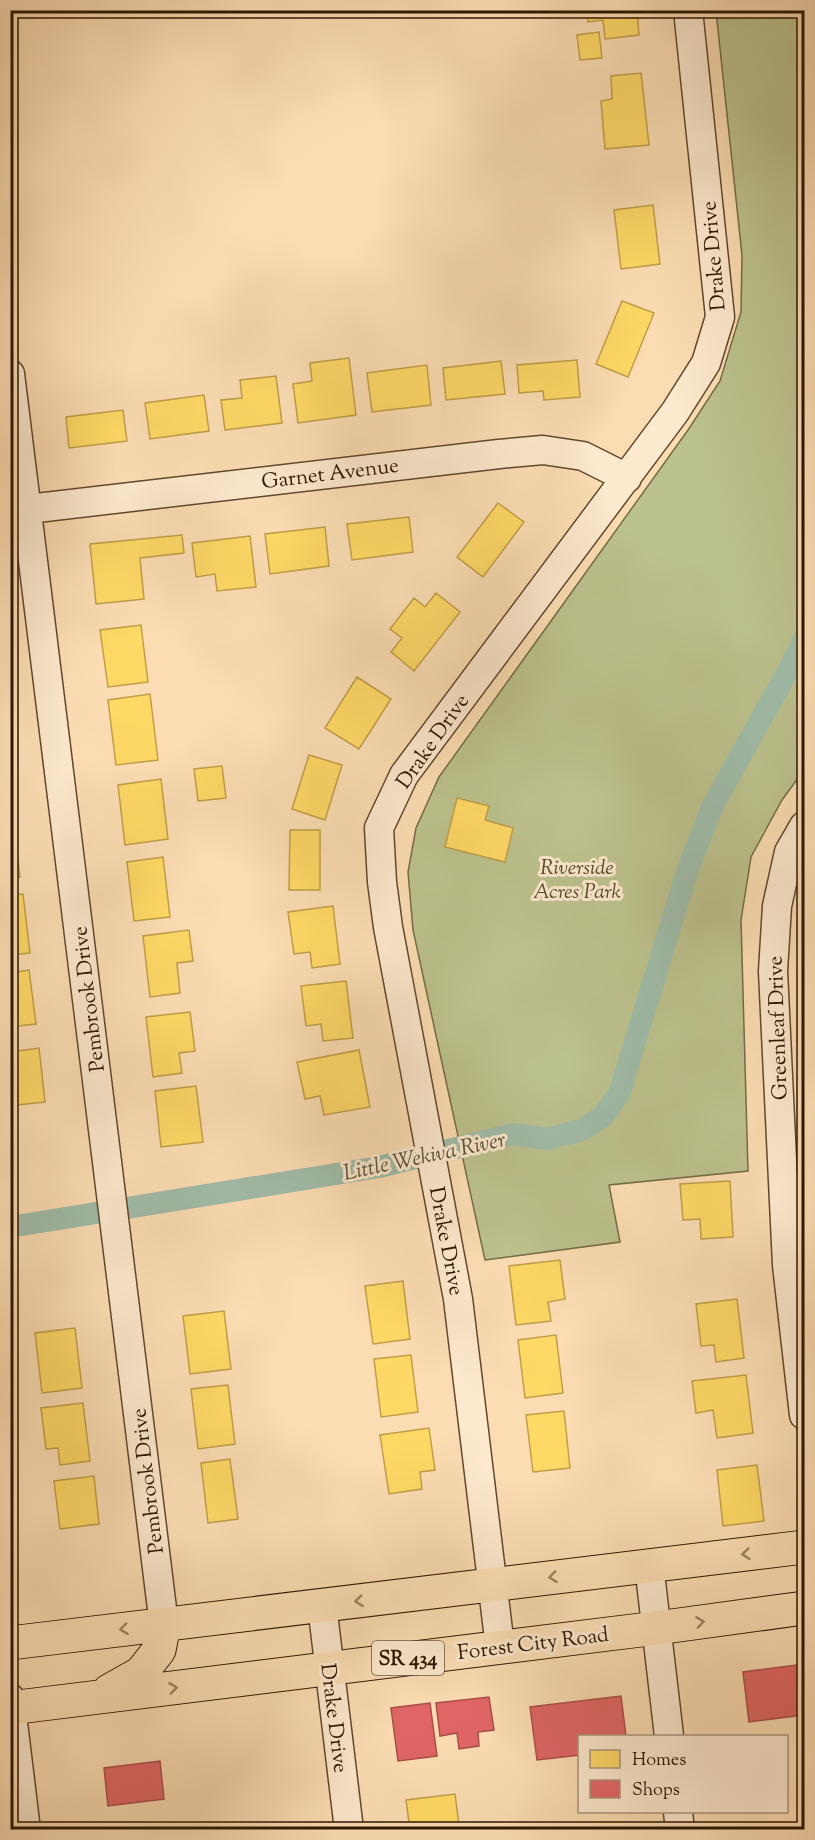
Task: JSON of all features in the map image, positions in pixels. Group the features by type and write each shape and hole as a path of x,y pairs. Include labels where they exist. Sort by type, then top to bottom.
{"main road":[{"path":"10,1643 804,1547"},
{"name":"Forest City Road","path":"11,1704 99,1697 804,1608"},
{"path":"99,1697 141,1673 159,1650 164,1624"}],"street":[{"name":"Drake Drive","path":"500,1647 459,1299 388,927 382,882 380,828 404,775 627,478 675,412 706,363 720,317 688,10"},
{"name":"Pembrook Drive","path":"10,374 164,1624"},
{"name":"Garnet Avenue","path":"28,509 499,453 543,450 583,456 627,478"},
{"name":"Greenleaf Drive","path":"804,826 789,852 777,906 773,971 786,1265 804,1415"},
{"path":"649,1565 669,1735"},
{"name":"Drake Drive","path":"322,1605 349,1830"},
{"path":"11,1704 26,1830"},
{"path":"678,1813 680,1830"}],"green space":[{"name":"Riverside Acres Park","path":"716,11 804,11 804,770 782,800 751,857 741,920 748,1171 609,1185 620,1242 485,1260 413,930 408,872 416,828 439,777 688,430 720,381 741,312 742,255"}],"building: Homes":[{"path":"587,10 637,10 639,35 605,39 603,20 588,22"},
{"path":"599,32 602,58 580,60 577,35"},
{"path":"641,73 649,145 605,149 601,101 612,99 611,76"},
{"path":"653,205 660,264 621,269 614,210"},
{"path":"622,301 654,313 628,377 596,364"},
{"path":"349,358 356,415 298,423 293,384 312,381 310,363"},
{"path":"577,360 580,397 544,400 543,391 519,393 517,365"},
{"path":"501,361 505,394 446,400 443,368"},
{"path":"427,365 431,405 372,412 367,373"},
{"path":"276,376 282,423 225,430 221,400 242,398 240,380"},
{"path":"204,395 209,431 150,439 145,403"},
{"path":"123,410 127,441 69,448 66,417"},
{"path":"498,503 524,522 483,577 457,557"},
{"path":"409,517 413,552 352,560 347,524"},
{"path":"325,527 329,566 270,574 265,534"},
{"path":"182,535 184,553 140,558 144,599 96,604 90,544"},
{"path":"250,536 256,587 217,591 215,574 196,577 192,543"},
{"path":"436,593 460,612 414,671 391,652 402,638 390,629 414,598 425,607"},
{"path":"141,625 148,682 108,687 100,630"},
{"path":"357,677 391,699 359,749 325,728"},
{"path":"150,694 158,760 116,765 108,700"},
{"path":"309,755 342,765 325,820 292,809"},
{"path":"222,766 226,798 198,801 194,769"},
{"path":"161,779 168,839 125,845 118,785"},
{"path":"457,798 489,806 485,820 513,828 505,862 445,847"},
{"path":"10,820 13,820 20,877 10,878"},
{"path":"290,830 320,830 320,890 289,890"},
{"path":"163,857 170,917 134,921 127,862"},
{"path":"23,894 30,953 10,955 10,895"},
{"path":"333,906 340,964 312,968 310,952 294,954 288,912"},
{"path":"189,930 193,961 177,963 180,993 150,997 143,936"},
{"path":"29,970 36,1024 10,1027 10,973"},
{"path":"346,981 353,1038 323,1041 321,1024 306,1026 301,986"},
{"path":"190,1012 195,1051 179,1053 182,1073 153,1077 146,1017"},
{"path":"39,1048 45,1102 17,1105 11,1052"},
{"path":"359,1050 370,1107 324,1115 320,1096 305,1099 297,1062"},
{"path":"196,1086 203,1142 161,1147 155,1091"},
{"path":"730,1181 733,1237 701,1239 700,1219 683,1220 680,1184"},
{"path":"560,1260 565,1299 548,1302 551,1321 516,1325 509,1266"},
{"path":"403,1281 410,1339 373,1344 365,1286"},
{"path":"737,1299 744,1358 716,1362 714,1345 701,1346 696,1304"},
{"path":"224,1311 231,1369 190,1374 183,1316"},
{"path":"75,1328 82,1388 42,1393 35,1333"},
{"path":"556,1335 563,1393 525,1398 518,1340"},
{"path":"411,1355 418,1412 381,1417 374,1359"},
{"path":"746,1375 753,1433 717,1438 713,1410 696,1413 692,1381"},
{"path":"228,1385 235,1444 198,1449 191,1389"},
{"path":"83,1403 90,1461 60,1465 58,1448 46,1449 41,1408"},
{"path":"564,1411 570,1468 533,1472 526,1415"},
{"path":"429,1428 435,1470 420,1472 422,1489 389,1494 380,1435"},
{"path":"230,1459 238,1519 208,1523 201,1463"},
{"path":"757,1465 764,1521 723,1526 717,1470"},
{"path":"94,1476 99,1524 60,1529 54,1481"},
{"path":"455,1794 459,1825 410,1830 406,1800"}],"building: Shops":[{"path":"804,1664 804,1715 749,1722 743,1672"},
{"path":"621,1696 626,1735 578,1735 578,1755 537,1760 530,1707"},
{"path":"489,1697 494,1730 478,1732 479,1746 459,1749 457,1733 440,1736 436,1703"},
{"path":"430,1703 437,1756 398,1761 391,1708"},
{"path":"160,1761 164,1799 108,1806 104,1768"}],"waterway":[{"name":"Little Wekiva River","path":"10,1227 379,1167 513,1134 547,1139 582,1130 603,1116 619,1094 687,872 713,805 804,639"}]}
